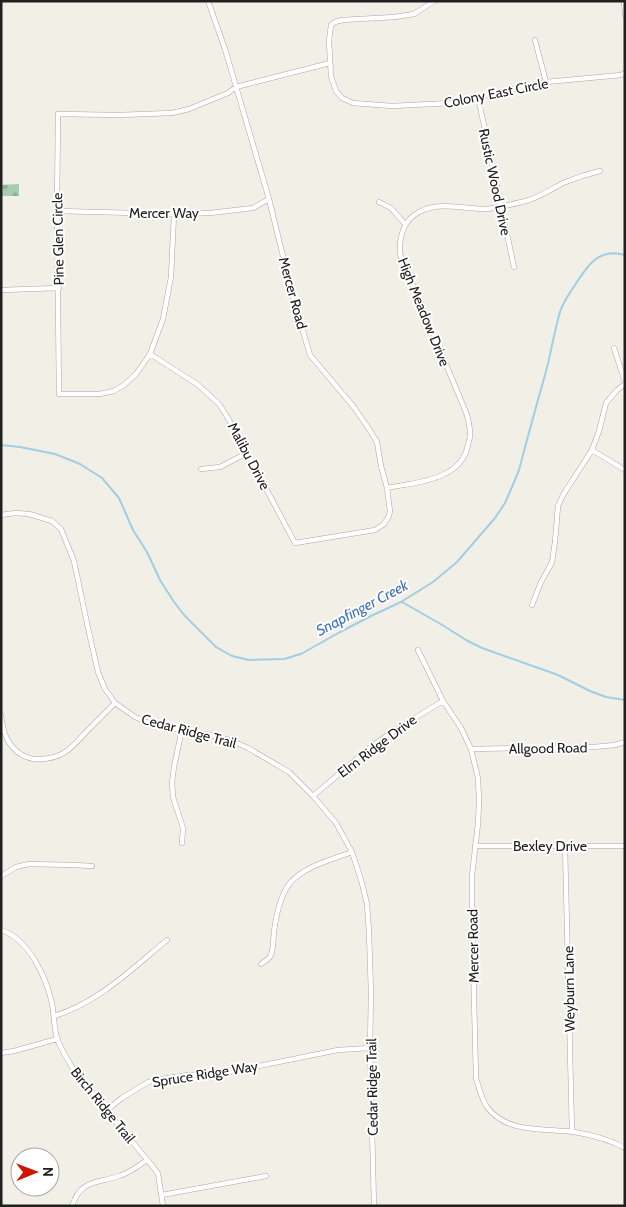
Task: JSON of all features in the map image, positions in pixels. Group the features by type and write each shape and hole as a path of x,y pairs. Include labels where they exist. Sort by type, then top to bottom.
{"street":[{"name":"Mercer Road","path":"208,1 225,49 269,199 293,297 310,355 352,406 377,442 387,488 389,516 384,524 375,530 341,535"},
{"name":"Colony East Circle","path":"434,1 414,14 342,20 331,25 329,41 331,76 336,91 342,98 353,103 392,106 451,103 546,82 621,75 625,73"},
{"path":"624,1 625,14"},
{"path":"535,40 546,82"},
{"name":"Pine Glen Circle","path":"174,214 171,277 162,319 150,354 136,374 114,391 99,394 59,394 58,114 128,115 172,113 205,103 228,93 236,87 330,63"},
{"name":"Rustic Wood Drive","path":"478,97 514,267"},
{"path":"379,202 391,208 405,224 418,212 428,208 440,206 484,209 501,207 529,200 572,180 600,171"},
{"name":"Mercer Way","path":"57,211 210,213 253,208 269,199"},
{"name":"High Meadow Drive","path":"387,488 436,478 452,470 461,462 467,451 470,439 470,427 465,410 400,254 401,234 405,224"},
{"path":"1,290 59,288"},
{"path":"532,605 541,582 552,562 558,506 563,494 592,450 606,403 625,383 614,348"},
{"name":"Malibu Drive","path":"150,354 198,384 219,404 295,543 341,535"},
{"path":"592,450 625,470"},
{"path":"201,469 220,467 247,453"},
{"name":"Cedar Ridge Trail","path":"1,515 15,513 30,514 52,521 61,529 74,561 98,672 105,688 115,703 144,722 232,741 289,772 314,796 336,823 352,852 367,904 369,932 374,1206"},
{"name":"Mercer Road","path":"418,650 442,701 461,728 472,749 478,778 479,801 472,874 472,918 476,1078 480,1095 487,1108 506,1122 527,1128 572,1132 599,1137 625,1148"},
{"name":"Elm Ridge Drive","path":"314,796 380,740 442,701"},
{"path":"1,715 6,738 17,751 28,758 36,760 50,759 58,757 70,748 115,703"},
{"path":"182,729 172,782 173,797 183,828 182,843"},
{"name":"Allgood Road","path":"472,749 594,747 625,742"},
{"name":"Bexley Drive","path":"475,846 625,846"},
{"name":"Weyburn Lane","path":"565,846 572,1132"},
{"path":"261,964 270,956 273,948 278,910 289,885 308,870 352,852"},
{"path":"1,876 29,864 92,866"},
{"name":"Birch Ridge Trail","path":"1,930 18,938 40,969 50,993 57,1039 75,1072 154,1167 158,1174 163,1206"},
{"path":"54,1016 92,999 114,984 167,940"},
{"path":"1,1053 57,1039"},
{"name":"Spruce Ridge Way","path":"107,1110 148,1082 162,1078 224,1073 338,1050 370,1048"},
{"path":"72,1206 81,1188 121,1176 147,1160"},
{"path":"162,1195 266,1176"}],"green space":[{"path":"19,184 19,196 1,196 1,185"}],"waterway":[{"name":"Snapfinger Creek","path":"1,445 55,454 80,464 102,478 119,498 133,530 174,602 185,616 216,647 232,656 249,660 284,659 301,654 340,632 401,602 433,582 457,562 495,518 505,503 519,470 563,305 584,271 595,260 608,254 625,255"},
{"path":"402,602 482,648 558,675 606,697 625,700"}]}
